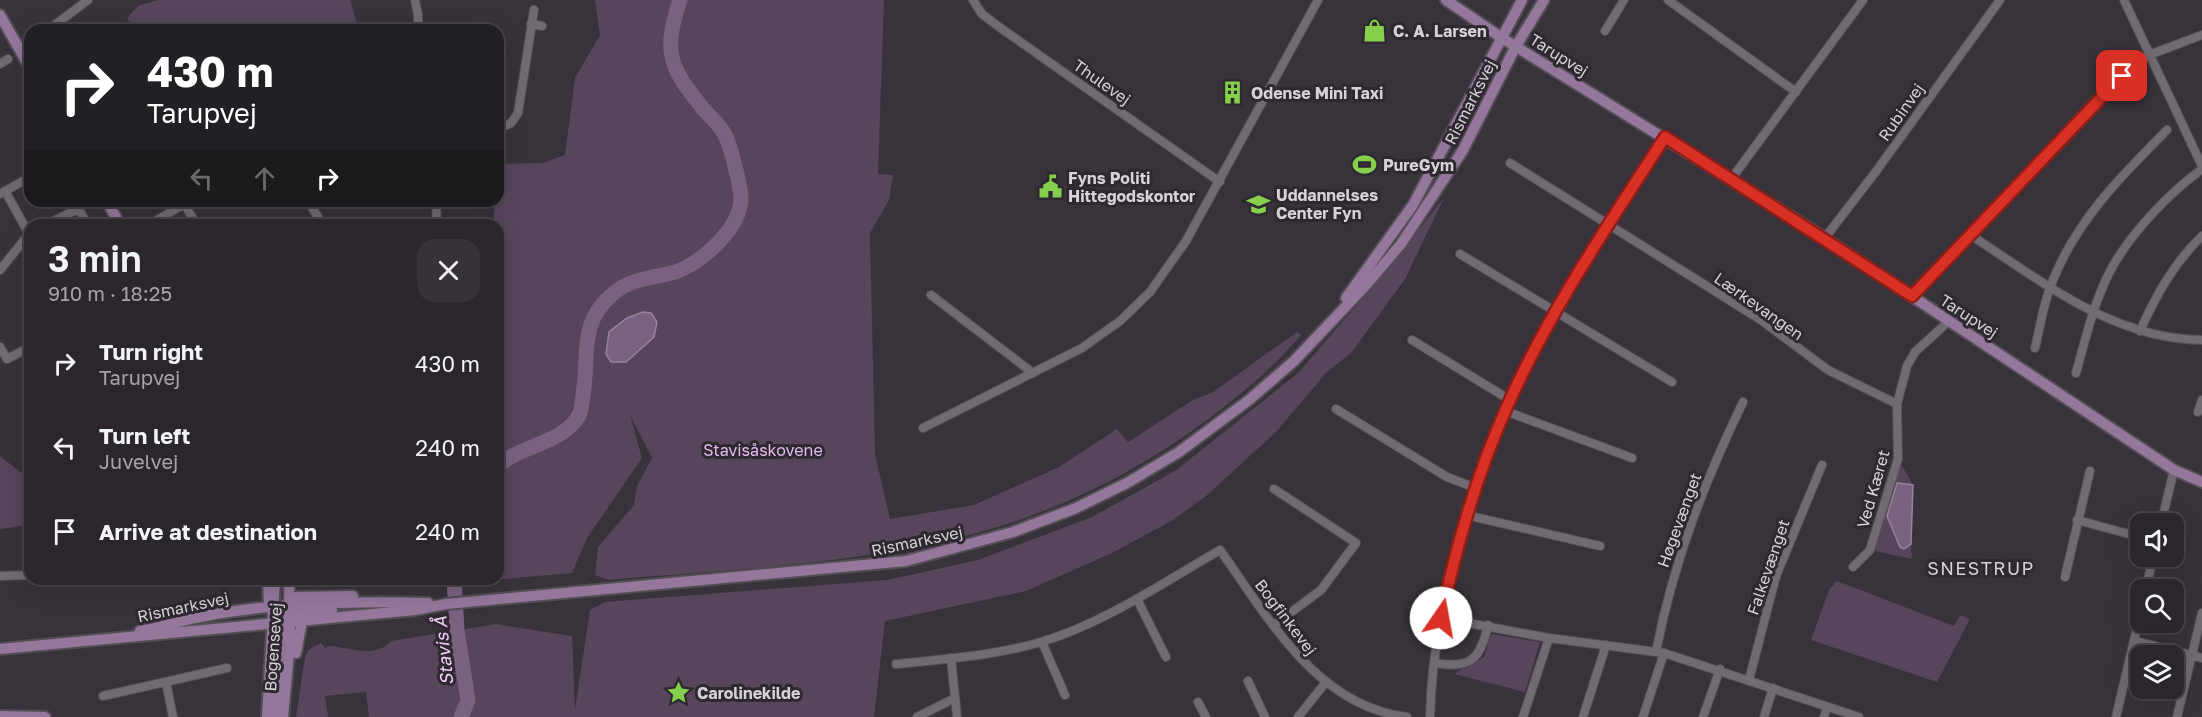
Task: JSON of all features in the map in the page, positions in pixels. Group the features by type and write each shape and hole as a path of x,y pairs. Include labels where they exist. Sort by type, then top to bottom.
{"main road":[{"name":"Tarupvej","path":"1446,0 1502,38 1732,178 2174,470 2202,482"},
{"name":"Rismarksvej","path":"1327,324 1413,205 1522,0"},
{"name":"Rismarksvej","path":"106,639 216,614 415,610 446,604 896,562 957,549 1013,532 1076,508 1127,483 1179,452 1250,400 1294,361 1367,284 1401,244 1463,150 1516,46 1544,0"},
{"path":"0,15 24,58"},
{"path":"271,585 284,613 275,717"},
{"name":"Bogensevej","path":"277,585 284,613"},
{"path":"284,585 285,717"},
{"name":"Bogensevej","path":"267,717 274,640 284,613 288,585"},
{"path":"284,613 363,597 446,604"},
{"name":"Rismarksvej","path":"0,649 150,636 284,613"},
{"path":"150,636 182,637 261,631 274,640"},
{"path":"0,716 45,717"}],"street":[{"path":"56,24 88,0"},
{"path":"415,0 418,24"},
{"name":"Thulevej","path":"973,0 982,14 1000,28 1220,182"},
{"path":"923,428 1082,348 1120,321 1150,292 1176,260 1318,0"},
{"path":"1605,31 1624,0"},
{"path":"1668,0 1796,92"},
{"path":"1732,178 1863,0"},
{"name":"Rubinvej","path":"1824,239 2000,0"},
{"path":"2076,374 2093,313 2114,265 2141,227 2202,168 2124,0"},
{"path":"504,126 510,123 518,113 534,10"},
{"path":"531,24 542,26"},
{"path":"1912,296 1972,236 2133,64 2149,55 2202,35"},
{"path":"20,51 24,48"},
{"path":"0,64 8,59"},
{"path":"2035,348 2050,287 2070,243 2094,207 2167,130"},
{"path":"1430,717 1434,663 1441,618 1466,515 1505,411 1556,310 1665,137"},
{"name":"Lærkevangen","path":"1510,163 1610,223 1761,320 1828,370 1897,404"},
{"path":"24,181 3,193 24,225"},
{"path":"159,219 179,207"},
{"path":"57,219 76,210 84,219"},
{"path":"1972,236 2093,313 2140,331 2202,340"},
{"path":"2140,331 2155,296 2166,279 2202,236"},
{"path":"0,270 24,241"},
{"path":"1460,254 1672,382"},
{"path":"931,295 1033,373"},
{"name":"Ved Kæret","path":"1853,567 1870,550 1898,459 1899,388 1915,352 1949,321"},
{"path":"1412,340 1510,400"},
{"path":"0,347 7,359 24,350"},
{"path":"2198,412 2202,399"},
{"name":"Høgevænget","path":"1643,717 1660,653 1666,600 1687,531 1715,460 1743,402"},
{"path":"1336,409 1447,477 1476,488"},
{"path":"1505,411 1632,458"},
{"name":"Falkevænget","path":"1749,680 1776,576 1822,465"},
{"path":"2164,513 2174,470"},
{"path":"2065,577 2090,471"},
{"path":"1274,489 1356,543 1321,590 1274,625"},
{"path":"1466,515 1600,546"},
{"path":"2078,520 2130,534"},
{"name":"Bogfinkevej","path":"1137,599 1220,550 1306,666 1348,697 1378,711 1407,717"},
{"path":"0,576 24,575"},
{"path":"896,664 951,658 1042,642 1137,599 1166,657"},
{"path":"2177,717 2202,613"},
{"path":"1441,618 1550,638 1660,653 1720,669 1859,717"},
{"path":"1434,663 1454,667 1470,661 1482,650 1488,625"},
{"path":"2116,717 2137,633"},
{"path":"1523,717 1550,638"},
{"path":"2135,641 2202,658"},
{"path":"1042,642 1065,695"},
{"path":"1582,717 1606,645"},
{"path":"951,658 953,699 957,717"},
{"path":"103,696 227,668"},
{"path":"1704,717 1720,669"},
{"path":"1248,681 1265,717"},
{"path":"166,682 173,717"},
{"path":"1298,717 1326,682"},
{"path":"1764,717 1773,688"},
{"path":"917,717 953,699"},
{"path":"1198,702 1206,717"},
{"path":"1824,717 1827,707"}],"green space":[{"path":"158,0 350,0 356,21 354,24 131,24 127,18 138,6"},
{"name":"Stavisåskovene","path":"595,0 884,0 878,174 893,175 889,200 870,233 875,454 890,519 974,505 1059,467 1117,429 1128,442 1193,400 1213,392 1297,332 1301,335 1247,389 1211,417 1161,452 1080,496 1023,519 948,540 900,550 803,563 608,580 595,575 598,547 634,505 637,486 652,458 630,415 642,458 587,538 572,573 504,579 504,219 494,219 494,207 504,207 504,164 543,163 565,155 575,78 600,35"},
{"path":"1445,196 1405,279 1352,352 1326,373 1276,432 1206,496 1173,520 1112,553 1026,591 885,621 874,717 369,717 366,692 325,696 328,717 296,717 305,657 308,650 321,643 325,648 330,646 371,651 391,641 496,624 572,636 575,710 590,610 605,602 887,580 978,560 1092,517 1175,471 1298,373 1389,268"},
{"path":"0,456 24,475 24,526 0,529"},
{"path":"1898,459 1913,485 1897,483 1910,547 1911,544 1912,559 1870,550"},
{"path":"1837,581 1954,626 1960,615 1970,619 1937,682 1811,640 1829,590"},
{"path":"1491,634 1540,642 1525,692 1454,674 1484,657"}],"shaded area":[{"path":"643,312 651,313 657,322 654,337 626,362 611,362 606,354 609,332 627,318"},
{"path":"1897,483 1913,485 1911,544 1904,549 1900,547 1887,516"}],"waterway":[{"name":"Stavis Å","path":"504,461 562,433 578,417 585,380 587,339 595,315 603,304 622,287 675,272 708,253 727,232 740,209 739,184 725,135 684,83 673,60 671,34 680,0"},
{"name":"Stavis Å","path":"454,585 457,630 468,700 461,717"}],"place":[{"name":"C. A. Larsen","path":"1375,31"},
{"name":"Odense Mini Taxi","path":"1233,93"},
{"name":"PureGym","path":"1365,165"},
{"name":"Fyns Politi Hittegodskontor","path":"1050,187"},
{"name":"Uddannelses Center Fyn","path":"1258,204"},
{"name":"Carolinekilde","path":"679,693"}],"district":[{"name":"SNESTRUP","path":"1981,568"}],"route":[{"path":"1441,618 1450,572 1470,502 1510,400 1556,310 1665,137 1912,296 1972,236 2122,76"}]}
